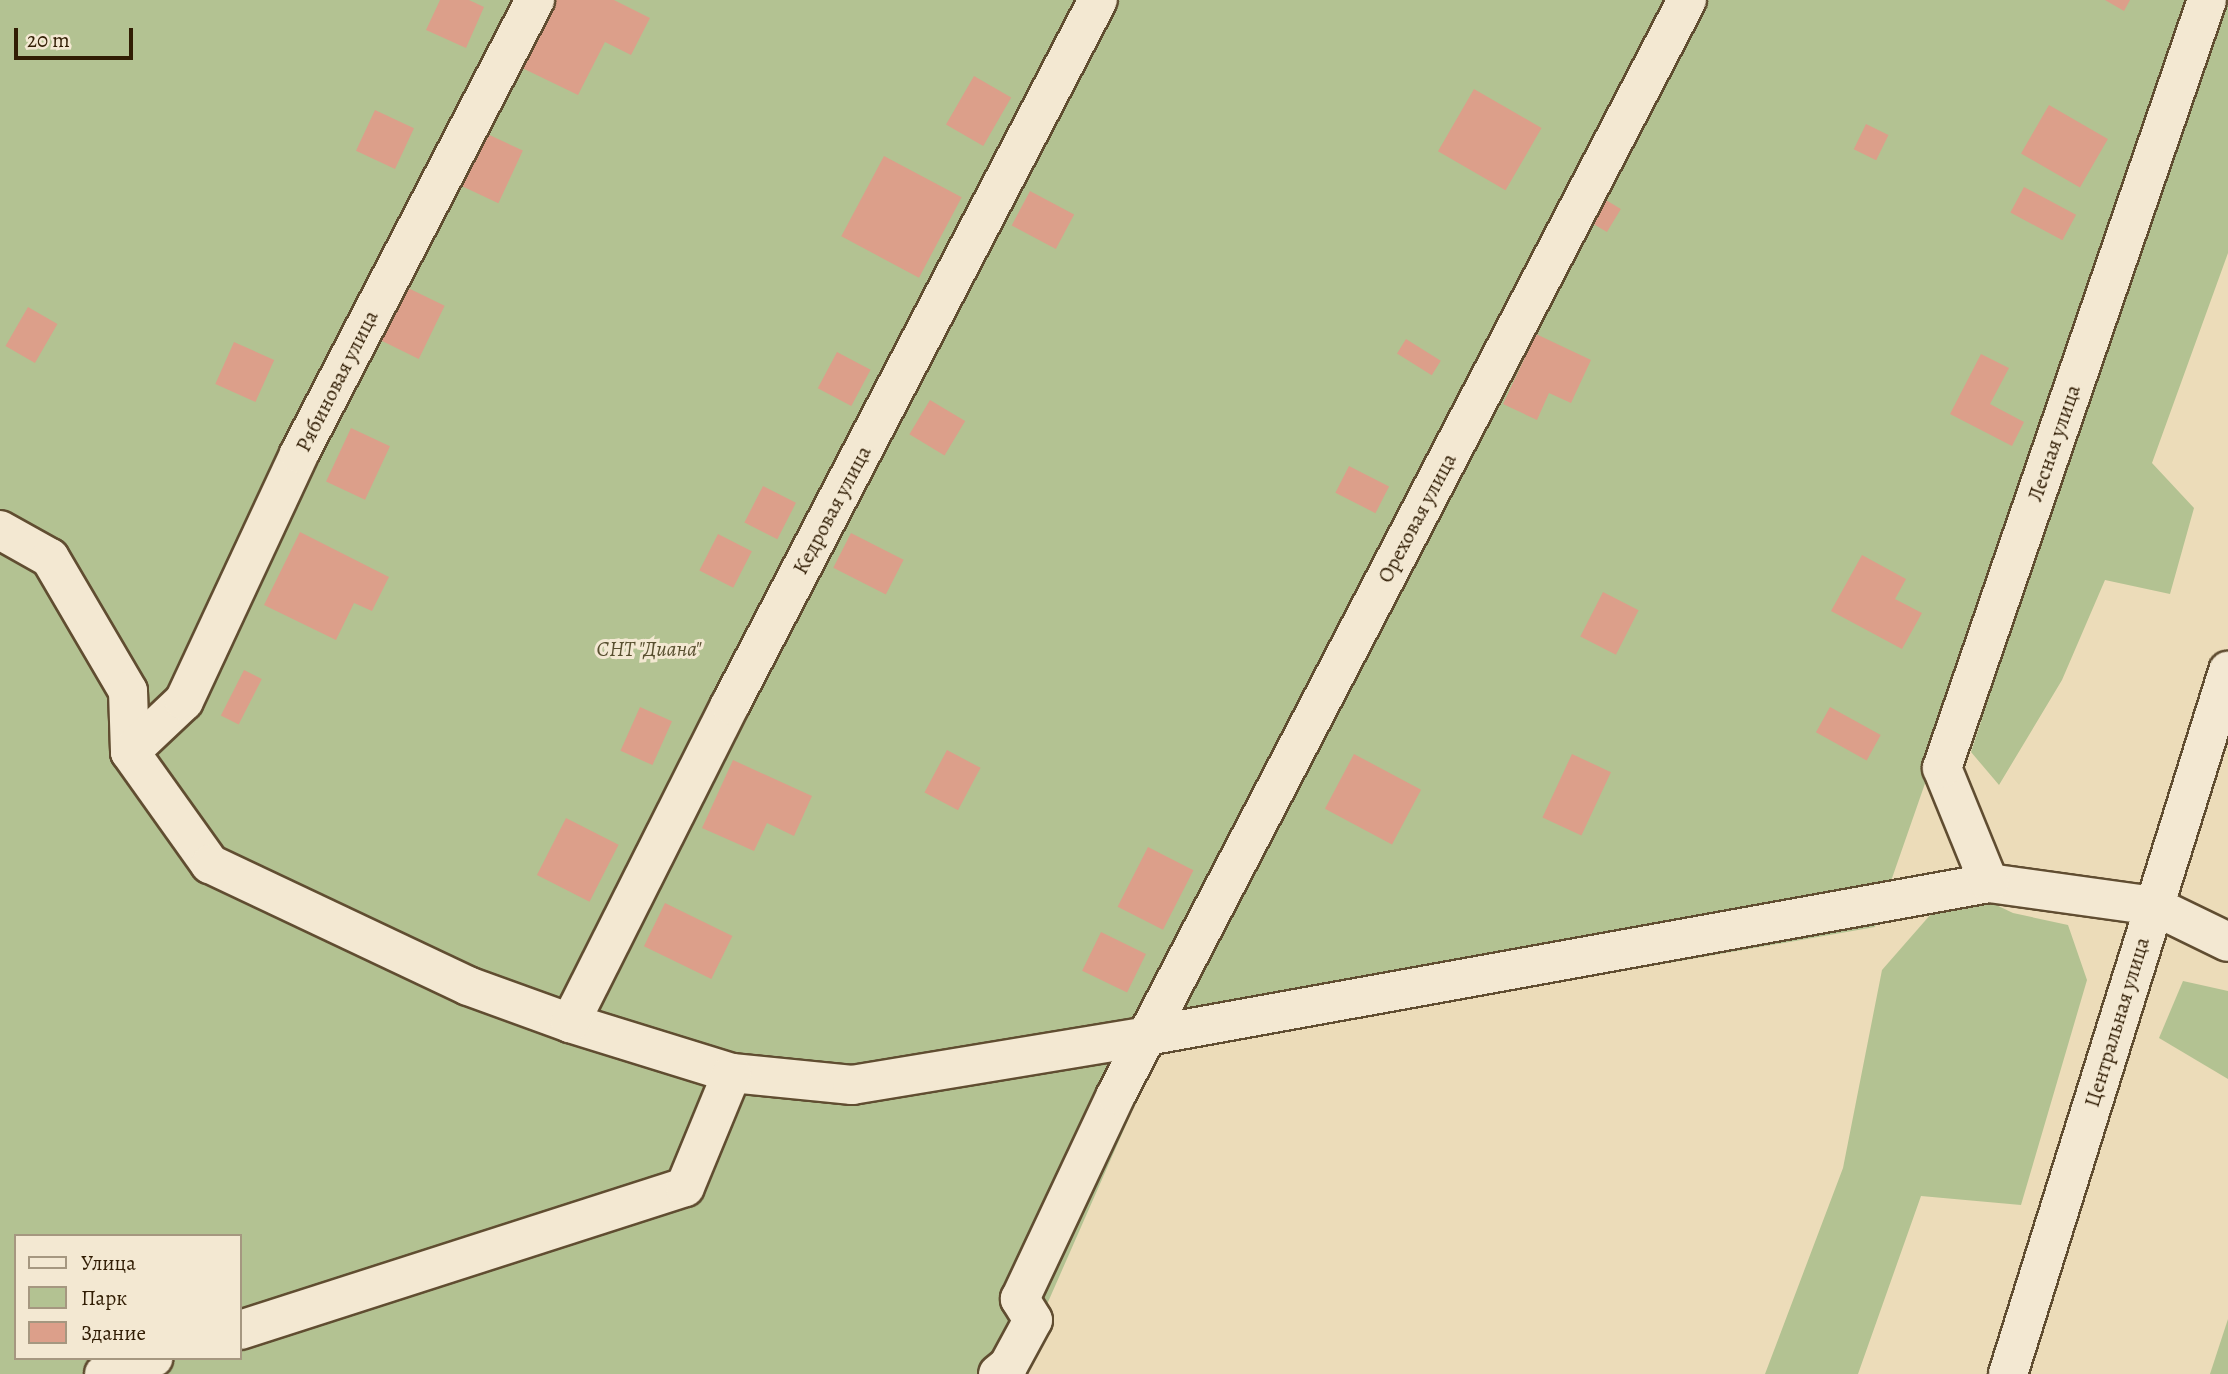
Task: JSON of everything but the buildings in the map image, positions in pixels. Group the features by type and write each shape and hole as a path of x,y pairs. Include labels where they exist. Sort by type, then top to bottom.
{"street":[{"name":"Рябиновая улица","path":"130,752 184,701 299,454 535,0"},
{"name":"Кедровая улица","path":"570,1023 730,705 1098,0"},
{"name":"Ореховая улица","path":"998,1374 1008,1366 1033,1320 1020,1299 1116,1096 1687,0"},
{"name":"Лесная улица","path":"1989,883 1942,768 2207,0"},
{"path":"0,530 50,558 128,691 130,752 210,864 468,986 570,1023 732,1073 852,1085 1147,1037 1989,883 2154,906 2228,942"},
{"name":"Центральная улица","path":"2008,1374 2228,671"},
{"path":"242,1329 685,1188 732,1073"},
{"path":"104,1374 147,1360"}],"green space":[{"name":"СНТ \"Диана\"","path":"0,0 2198,0 1875,927 1158,1052 1019,1368 1012,1374 0,1374"},
{"path":"2216,0 2228,0 2228,253 2152,463 2194,508 2170,594 2105,580 2062,680 1999,785 1971,752"},
{"path":"1971,893 2013,913 2068,925 2087,980 2021,1205 1921,1196 1858,1374 1765,1374 1843,1168 1882,970 1945,898"},
{"path":"2183,981 2228,991 2228,1079 2159,1038"},
{"path":"2228,1319 2228,1374 2210,1374"}]}
